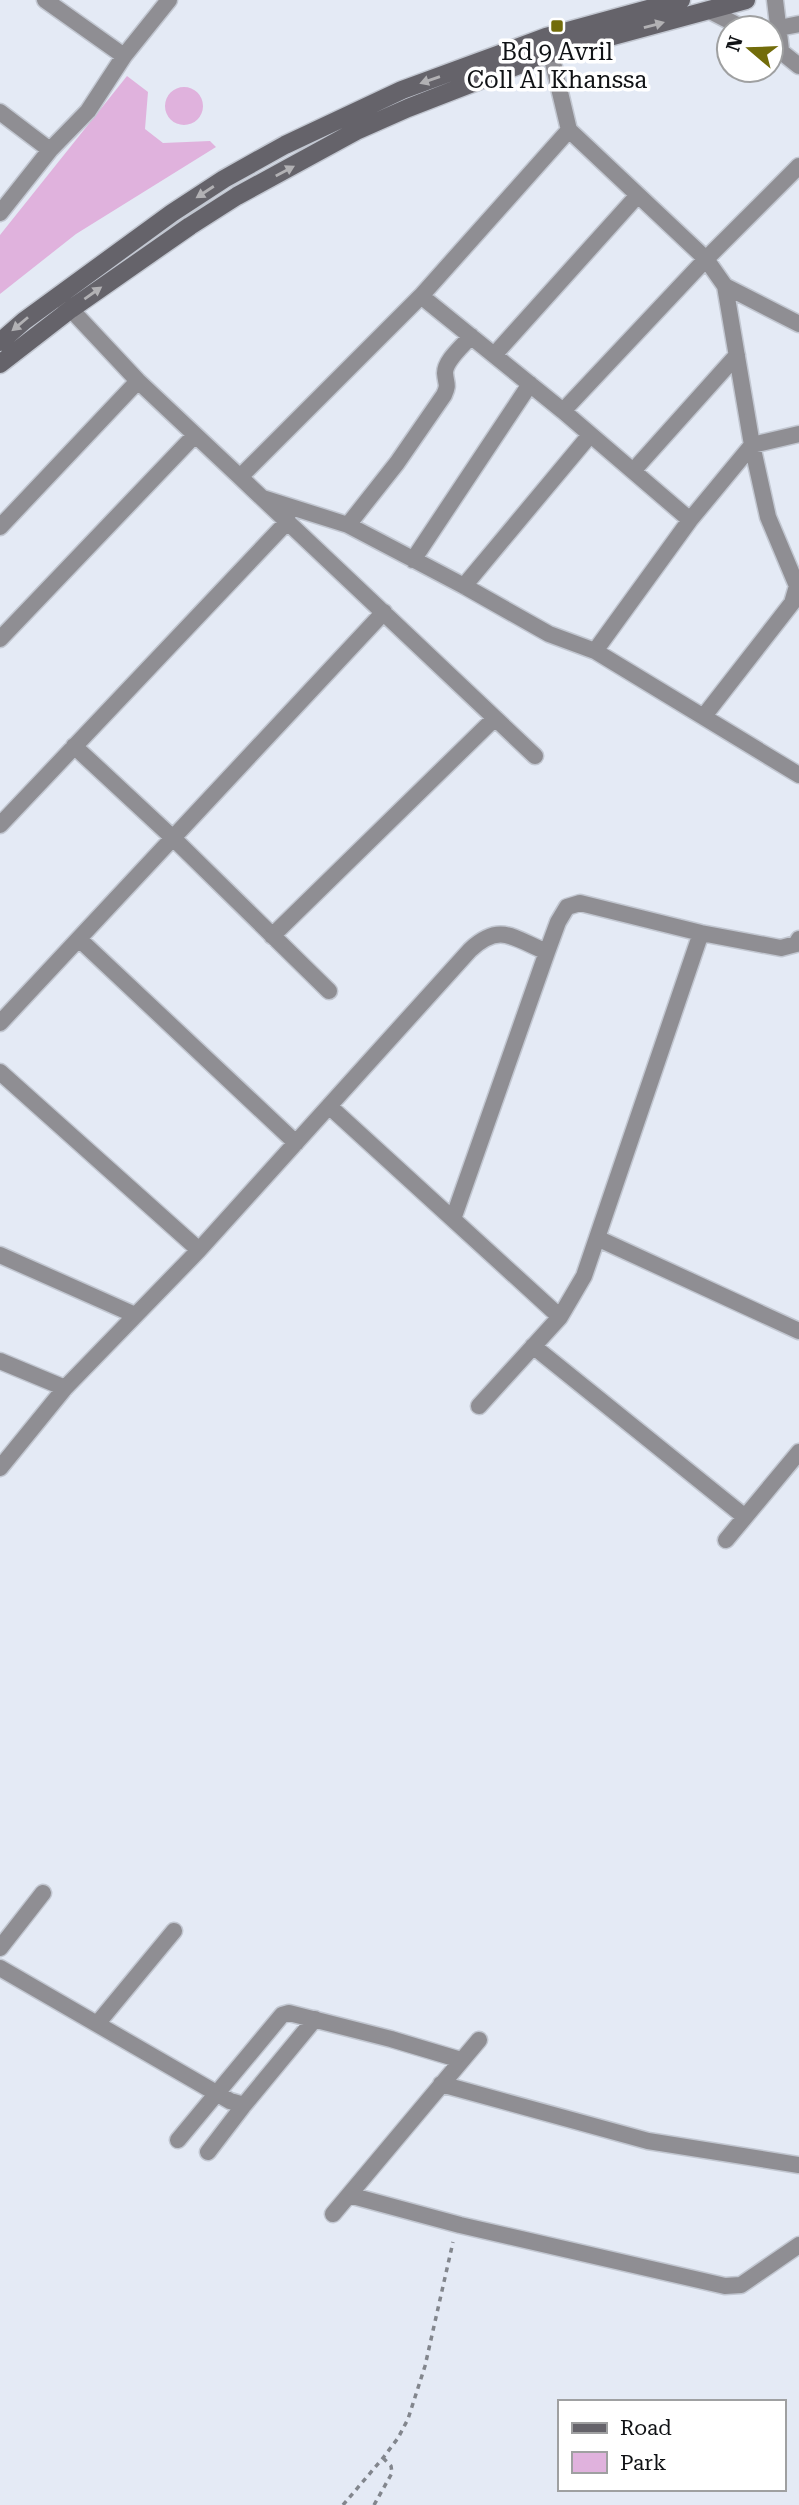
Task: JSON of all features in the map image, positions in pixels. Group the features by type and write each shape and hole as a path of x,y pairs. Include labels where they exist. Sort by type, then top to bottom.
{"main road":[{"path":"0,342 24,321 172,213 224,179 285,145 402,90 681,0"},
{"path":"0,364 71,309 190,226 237,196 356,131 548,45 746,0"}],"street":[{"path":"44,0 124,56"},
{"path":"0,213 50,150 88,111 124,56 169,0"},
{"path":"708,10 716,14"},
{"path":"548,45 569,130 706,259 725,286 752,445 768,517 797,586 797,601 704,716"},
{"path":"785,54 799,66"},
{"path":"0,112 50,150"},
{"path":"240,477 421,296 569,130"},
{"path":"563,411 706,259 799,166"},
{"path":"494,355 638,195"},
{"path":"725,286 799,324"},
{"path":"59,295 138,380 535,756"},
{"path":"421,296 563,411 690,520"},
{"path":"348,525 397,463 444,395 448,385 446,366 471,336"},
{"path":"633,471 737,355"},
{"path":"0,527 138,380"},
{"path":"413,560 530,384"},
{"path":"595,652 690,520 752,445 799,434"},
{"path":"0,639 195,435"},
{"path":"464,586 590,435"},
{"path":"263,498 348,525 549,634 595,652 799,775"},
{"path":"0,825 288,522"},
{"path":"0,1023 384,612"},
{"path":"272,936 495,718"},
{"path":"74,746 173,838 329,991"},
{"path":"453,1219 547,952 558,922 567,907 580,903 701,933 781,948 796,944 799,939"},
{"path":"479,1406 560,1317 584,1276 701,933"},
{"path":"0,1468 65,1388 199,1250 482,939 492,934 502,934 547,952"},
{"path":"79,939 296,1143"},
{"path":"0,1072 199,1250"},
{"path":"329,1106 560,1317"},
{"path":"597,1238 799,1331"},
{"path":"0,1255 135,1315"},
{"path":"533,1346 745,1517"},
{"path":"0,1361 65,1388"},
{"path":"726,1540 799,1452"},
{"path":"0,1948 43,1893"},
{"path":"97,2024 174,1931"},
{"path":"0,1968 216,2092 244,2105"},
{"path":"178,2140 282,2015 289,2012 461,2060"},
{"path":"208,2152 315,2019"},
{"path":"333,2214 479,2040"},
{"path":"441,2084 648,2141 799,2165"},
{"path":"349,2194 457,2224 725,2286 741,2285 799,2245"}],"path":[{"path":"342,2505 398,2438 416,2398 457,2224"},
{"path":"373,2505 392,2473 391,2466 383,2458"}],"green space":[{"path":"127,76 148,92 145,129 163,143 210,141 216,147 76,234 0,294 0,235"},
{"path":"184,87 197,93 203,106 197,119 184,125 171,119 165,106 171,93"}],"place":[{"name":"Bd 9 Avril Coll Al Khanssa","path":"557,26"}]}
